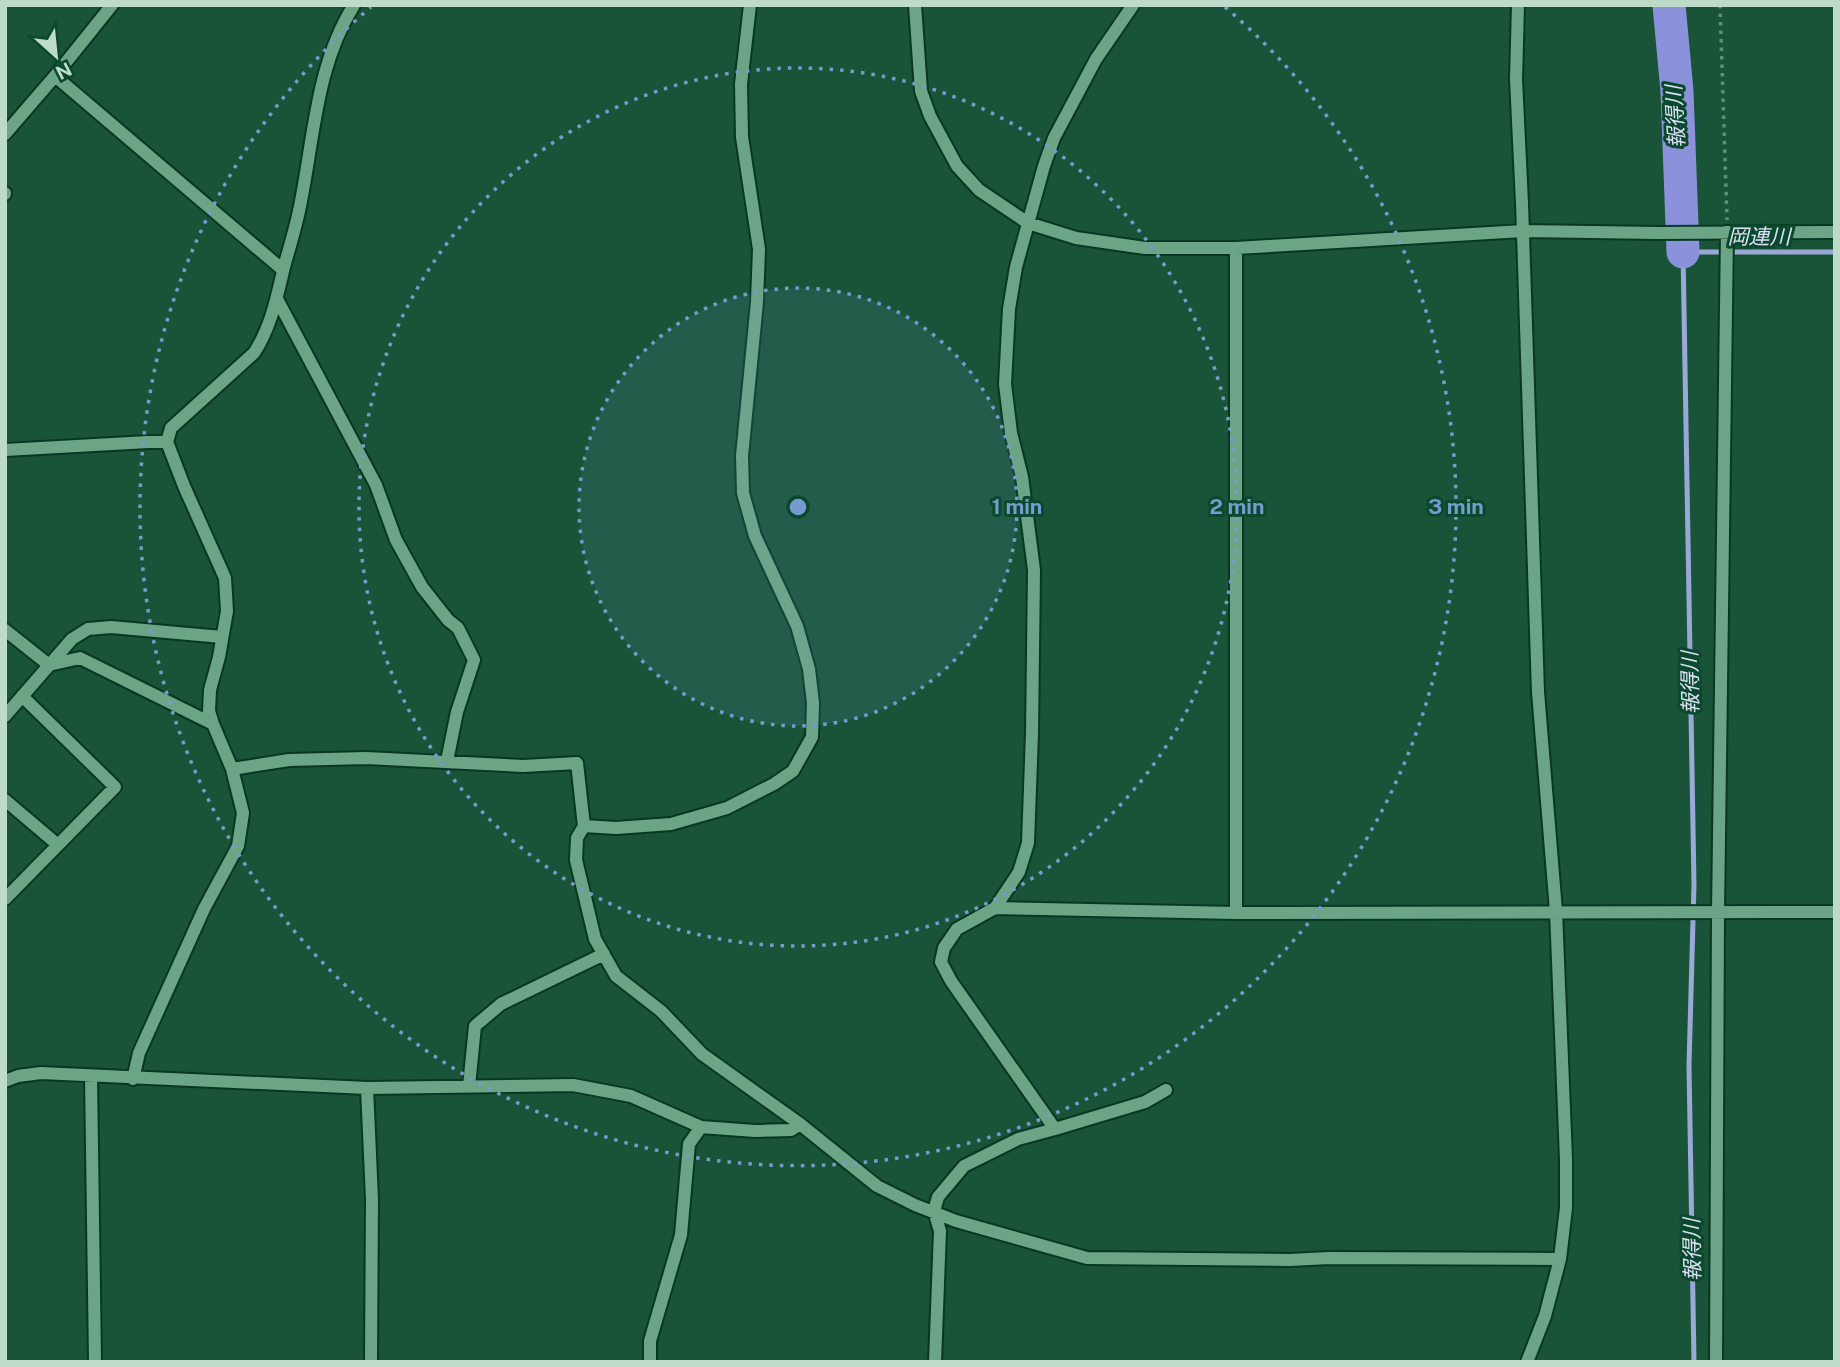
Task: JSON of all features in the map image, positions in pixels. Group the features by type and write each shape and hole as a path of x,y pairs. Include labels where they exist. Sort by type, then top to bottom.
{"street":[{"path":"5,134 112,5"},
{"path":"132,1079 139,1053 204,909 238,846 243,813 232,768 209,710 210,690 227,611 225,578 167,442 171,428 254,353 262,341 277,299 299,211 324,71 342,23 354,5"},
{"path":"584,826 616,828 671,824 727,808 793,771 811,737 811,680 797,626 755,536 743,493 742,456 757,302 759,249 742,137 741,84 750,5"},
{"path":"915,5 921,90 930,116 957,166 979,190 1028,223 1076,238 1145,248 1236,248 1523,231 1835,232"},
{"path":"1055,1129 951,981 941,962 944,948 957,929 995,908 1019,872 1028,843 1034,569 1005,384 1009,309 1016,267 1054,138 1097,59 1133,5"},
{"path":"1518,5 1517,79 1538,692 1556,911 1566,1159 1566,1208 1560,1259 1545,1316 1528,1362"},
{"path":"55,76 284,271"},
{"path":"1716,1362 1712,912 1721,232"},
{"path":"1236,248 1236,913"},
{"path":"277,299 376,485 396,540 422,587 448,620 458,628 474,660 457,712 447,761"},
{"path":"5,450 167,442"},
{"path":"5,716 72,639 88,629 111,627 222,637"},
{"path":"5,629 49,665"},
{"path":"49,665 80,658 213,724"},
{"path":"5,899 115,787 22,696"},
{"path":"232,768 302,760 366,758 523,766 577,764 584,826 577,838 576,860 596,939 616,976 661,1012 702,1054 800,1124 877,1186 956,1221 1087,1258 1290,1261 1329,1258 1560,1259"},
{"path":"5,800 58,845"},
{"path":"995,908 1236,913 1835,912"},
{"path":"469,1086 475,1026 501,1004 604,954"},
{"path":"5,1082 18,1076 41,1073 367,1088 573,1085 631,1096 701,1127 755,1131 791,1130 800,1124"},
{"path":"91,1076 95,1362"},
{"path":"367,1088 372,1199 372,1362"},
{"path":"934,1362 940,1231 934,1211 938,1197 964,1167 1018,1139 1145,1102 1166,1090"},
{"path":"650,1362 650,1341 681,1235 689,1143 701,1127"}],"path":[{"path":"1720,5 1721,232"}],"waterway":[{"name":"報得川","path":"1669,5 1677,91 1683,252"},
{"name":"報得川","path":"1694,1362 1689,1065 1694,885 1683,252 1835,252"}],"water label":[{"name":"岡連川","path":"1759,236"}]}
